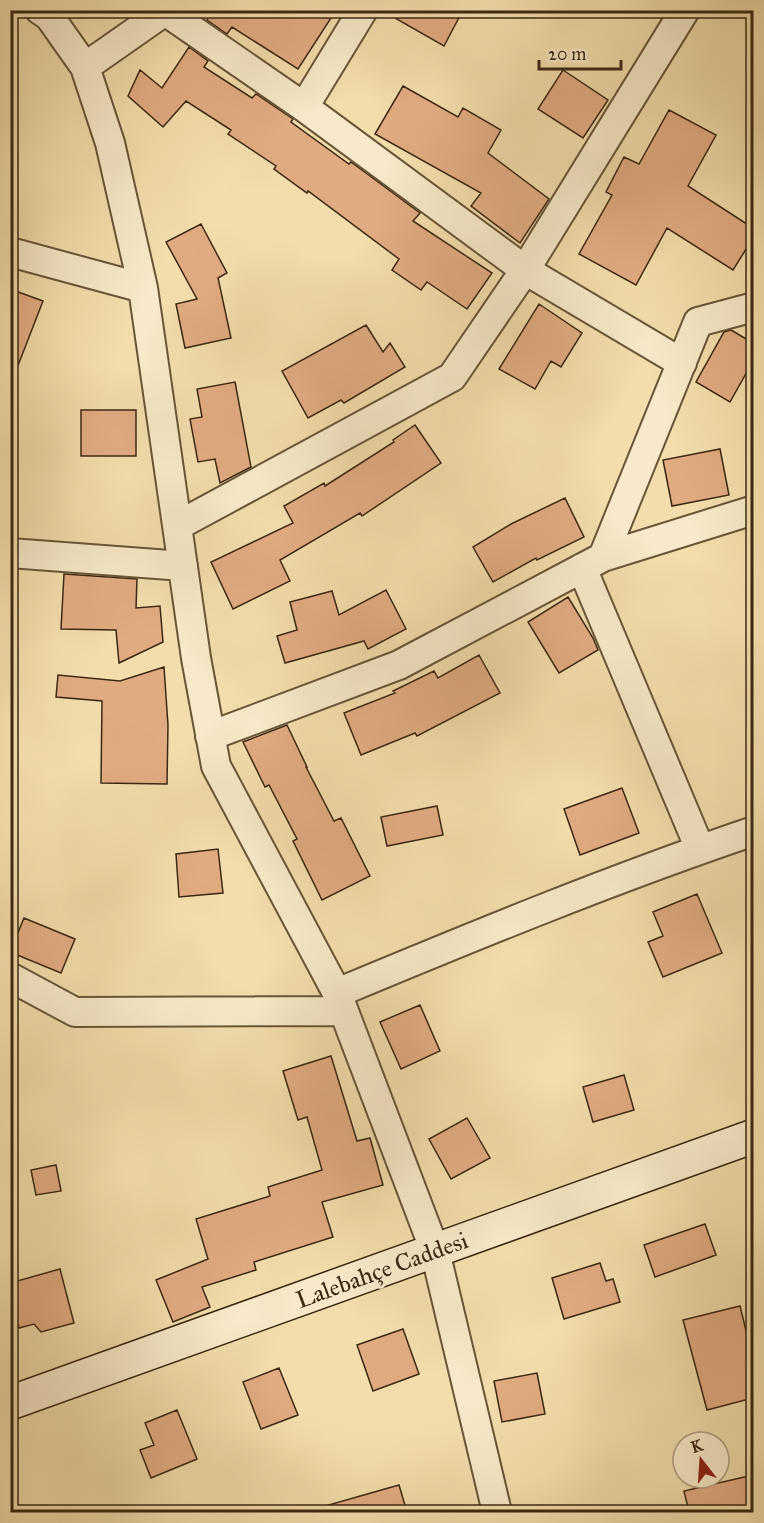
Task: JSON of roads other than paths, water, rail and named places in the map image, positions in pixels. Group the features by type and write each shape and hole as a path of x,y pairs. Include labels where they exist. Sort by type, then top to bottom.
{"street":[{"path":"304,107 363,10"},
{"path":"177,526 452,377 525,270 685,10"},
{"path":"85,67 165,11 304,107 525,270 681,363"},
{"path":"46,12 85,67 110,143 143,288 196,658 216,766 340,1002 435,1251 497,1512"},
{"path":"10,252 143,288"},
{"path":"700,849 593,563 698,322 753,307"},
{"path":"210,736 399,665 593,563 753,510"},
{"path":"10,553 183,566"},
{"path":"10,977 75,1012 340,1002 458,943 700,849 753,831"},
{"name":"Lalebahçe Caddesi","path":"10,1403 753,1136"}]}
